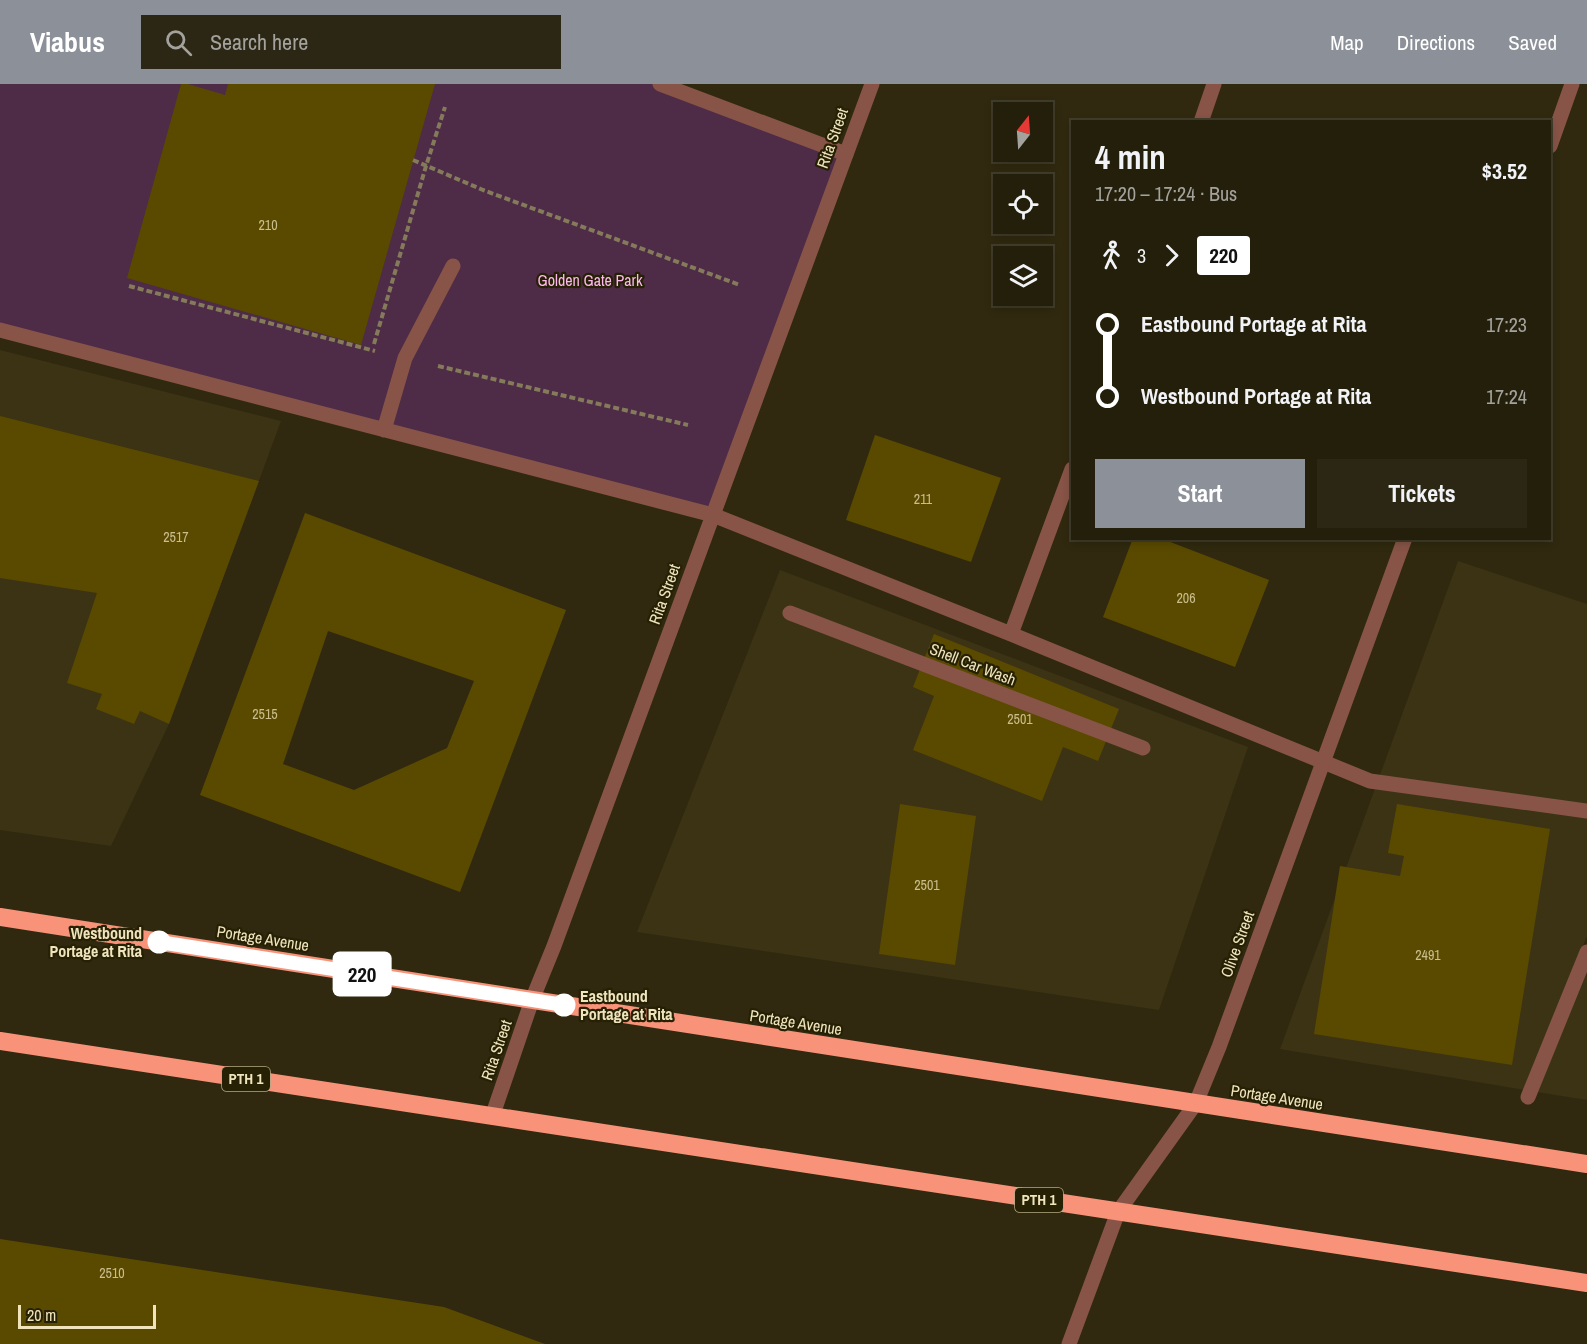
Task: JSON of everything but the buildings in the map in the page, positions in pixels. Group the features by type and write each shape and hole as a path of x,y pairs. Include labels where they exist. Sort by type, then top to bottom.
{"highway":[{"name":"Portage Avenue","path":"0,916 1587,1164"},
{"name":"PTH 1","path":"0,1041 1587,1283"}],"street":[{"path":"660,84 846,154"},
{"name":"Rita Street","path":"492,1117 532,1000 554,946 872,84"},
{"path":"1202,120 1214,84"},
{"path":"1551,144 1572,84"},
{"path":"384,429 405,358 453,266"},
{"path":"0,330 713,515 1370,781 1587,811"},
{"path":"1011,634 1071,472"},
{"name":"Olive Street","path":"1069,1344 1118,1212 1196,1103 1219,1047 1405,540"},
{"name":"Shell Car Wash","path":"790,613 1143,748"},
{"path":"1528,1097 1587,952"}],"path":[{"path":"372,350 445,107"},
{"path":"413,160 483,190 740,285"}],"shaded area":[{"path":"0,350 281,421 169,724 111,846 0,830"},
{"path":"1458,561 1587,604 1587,936 1525,1090 1280,1049"},
{"path":"780,570 1248,747 1159,1010 637,932"},
{"path":"1587,966 1587,1100 1537,1092"}],"green space":[{"name":"Golden Gate Park","path":"0,84 660,84 846,154 713,515 0,330"}],"bus line":[{"name":"220","path":"159,942 564,1005"}],"place":[{"name":"Westbound Portage at Rita","path":"159,942"},
{"name":"Eastbound Portage at Rita","path":"564,1005"}]}
